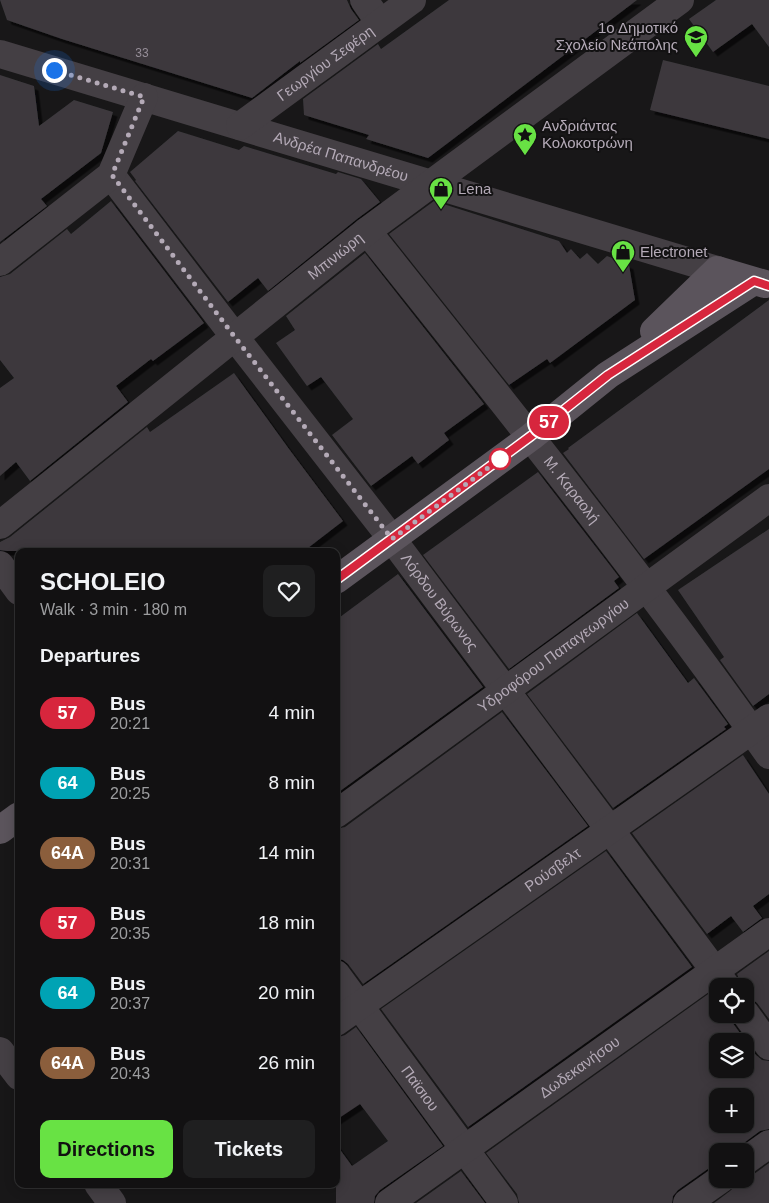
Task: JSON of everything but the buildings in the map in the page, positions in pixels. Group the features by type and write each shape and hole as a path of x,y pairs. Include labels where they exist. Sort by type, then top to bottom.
{"main road":[{"name":"Ανδρέα Παπανδρέου","path":"718,270 764,279"},
{"path":"340,577 531,436 608,375 718,270"},
{"path":"608,375 764,279"},
{"path":"0,830 15,819"}],"street":[{"path":"364,0 380,23"},
{"name":"Γεωργίου Σεφέρη","path":"240,126 412,0"},
{"name":"Μπινιώρη","path":"0,525 367,231 680,0"},
{"name":"Ανδρέα Παπανδρέου","path":"0,54 718,270"},
{"path":"0,262 112,175 144,97"},
{"name":"Λόρδου Βύρωνος","path":"112,175 392,539 721,978"},
{"name":"Μ. Καραολή","path":"367,231 531,436 646,587 760,724 769,755"},
{"name":"Υδροφόρου Παπαγεωργίου","path":"340,811 769,498"},
{"path":"0,565 15,586"},
{"name":"Ρούσβελτ","path":"340,1019 760,724"},
{"name":"Δωδεκανήσου","path":"721,978 769,932"},
{"name":"Παϊσιου","path":"340,980 504,1203"},
{"name":"Δωδεκανήσου","path":"389,1203 464,1150 709,986"},
{"path":"753,1023 769,1046"},
{"path":"754,1155 769,1144"},
{"path":"687,1203 709,1187"}],"bus line":[{"name":"57","path":"340,577 531,436 608,375 754,281 769,286"}],"place":[{"name":"1ο Δημοτικό Σχολείο Νεάπολης","path":"696,58"},
{"name":"Ανδριάντας Κολοκοτρώνη","path":"525,156"},
{"name":"Lena","path":"441,210"},
{"name":"Electronet","path":"623,273"}],"route":[{"path":"54,70 144,97 112,175 392,539 500,459"}]}
